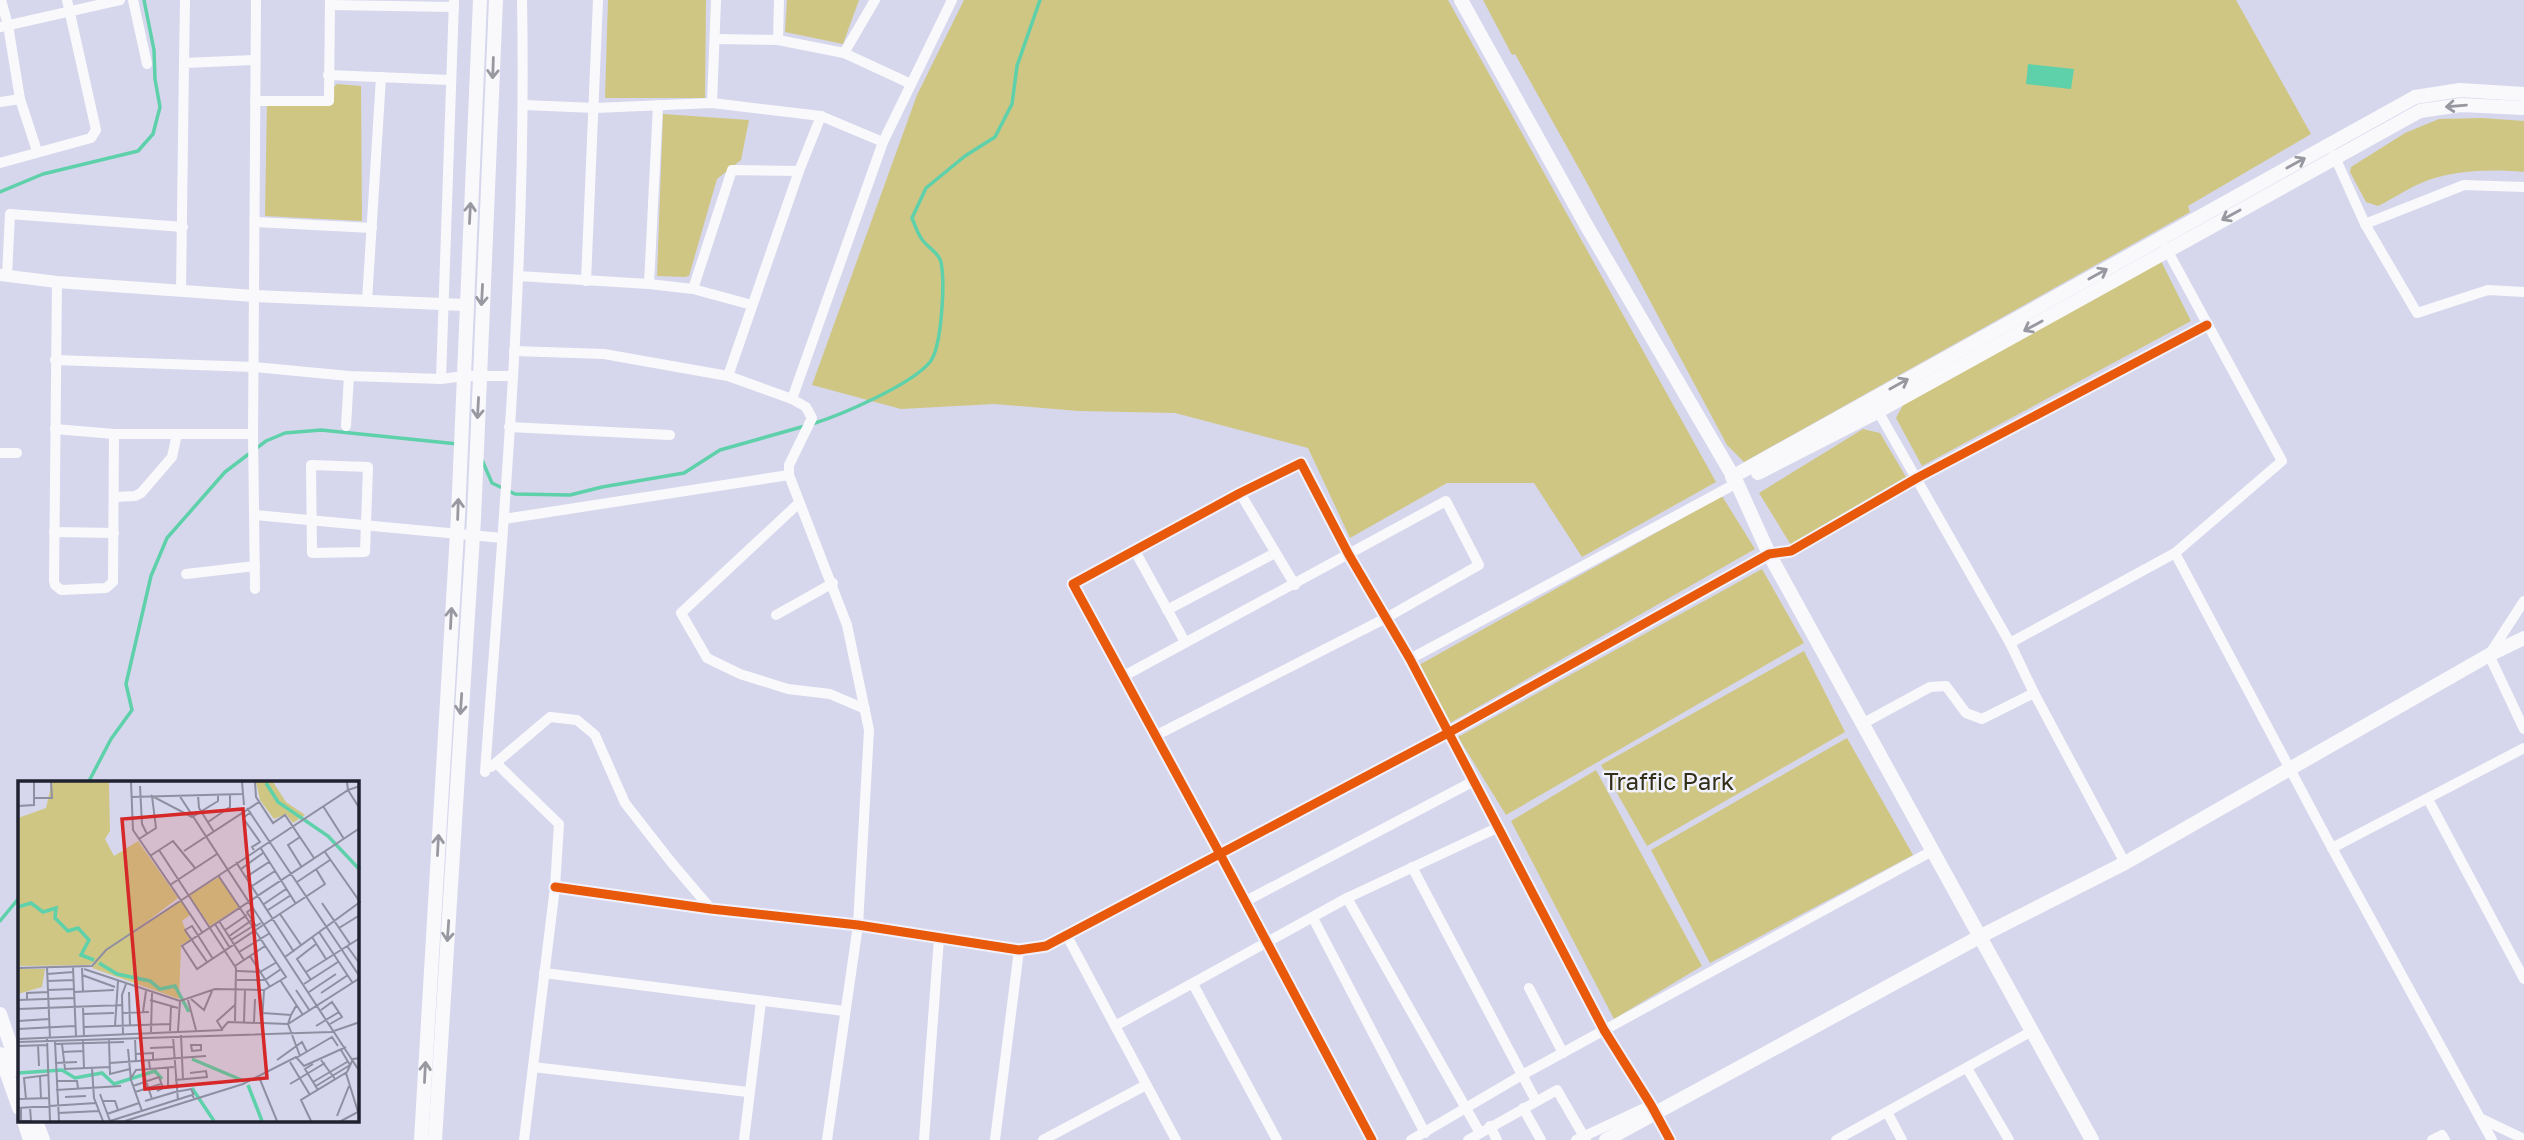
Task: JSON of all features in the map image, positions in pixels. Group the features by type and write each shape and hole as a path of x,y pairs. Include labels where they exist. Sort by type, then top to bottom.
{"main road":[{"path":"428,1134 480,0"},
{"path":"428,1134 473,536 496,0"},
{"path":"1461,0 1585,223 1735,480 1769,554 2092,1140"},
{"path":"1735,480 2332,151 2415,97 2460,90 2524,94"},
{"path":"2332,151 2420,111 2461,105 2524,108"},
{"path":"1606,1140 1653,1110 2125,863 2489,655 2524,638"},
{"path":"1,1019 18,1104"},
{"path":"0,1054 11,1072"},
{"path":"24,1122 30,1140"},
{"path":"36,1122 43,1140"}],"street":[{"path":"1,0 20,99 37,151"},
{"path":"4,26 68,5 120,0"},
{"path":"133,0 147,64"},
{"path":"181,291 185,0"},
{"path":"255,589 253,436 256,0"},
{"path":"522,0 524,105 518,276 506,500 485,772 550,717 577,719 595,735 625,803 670,862 711,909"},
{"path":"586,281 595,108 597,0"},
{"path":"712,103 716,0"},
{"path":"778,40 779,0"},
{"path":"844,53 875,0"},
{"path":"792,399 883,142 952,0"},
{"path":"256,101 329,101 330,2 454,4 441,379"},
{"path":"0,163 95,135 68,5"},
{"path":"715,39 778,40 844,53 911,84"},
{"path":"184,63 254,60"},
{"path":"328,75 451,80"},
{"path":"367,302 381,77"},
{"path":"0,102 20,99"},
{"path":"524,105 595,108 712,103 821,116 883,142"},
{"path":"649,284 658,105"},
{"path":"728,376 799,171 821,116"},
{"path":"2332,151 2365,224 2417,313 2488,290 2524,292"},
{"path":"693,289 732,170 799,171"},
{"path":"2365,224 2463,185 2524,187"},
{"path":"183,227 10,214 4,276 254,296 466,306"},
{"path":"255,222 372,228"},
{"path":"2010,643 2175,553 2282,461 2164,245"},
{"path":"518,276 693,289 752,305"},
{"path":"57,282 54,580 61,590 110,586 114,576 114,434"},
{"path":"555,887 711,909 858,925 1019,950 1046,946 1448,733 1769,554 1791,551 1917,478 2207,325"},
{"path":"514,351 604,354 728,376 792,399 806,407 812,418 789,470 799,503 833,583 847,625 869,730 858,925 827,1140"},
{"path":"55,360 254,367 349,376 441,379 512,376"},
{"path":"346,426 349,376"},
{"path":"1875,405 2010,643 2125,863"},
{"path":"509,427 670,435"},
{"path":"55,429 114,434 253,436"},
{"path":"114,497 141,493 172,457 177,434"},
{"path":"0,453 17,453"},
{"path":"1372,1140 1073,584 1301,463 1349,555 1410,659 1604,1030 1670,1140"},
{"path":"311,465 368,467 365,552 312,553 311,519 311,465"},
{"path":"504,519 789,470"},
{"path":"1410,659 1735,480"},
{"path":"1240,493 1295,585"},
{"path":"1124,677 1446,501 1479,565 1385,618 1155,736"},
{"path":"799,503 681,613 707,658 788,689 830,694 865,709"},
{"path":"255,514 502,538"},
{"path":"54,532 114,533"},
{"path":"1135,551 1185,642"},
{"path":"2175,553 2492,1140"},
{"path":"1167,610 1275,554"},
{"path":"187,574 255,566"},
{"path":"776,615 833,583"},
{"path":"2524,601 2489,655 2524,729"},
{"path":"1862,724 1930,687 1946,685 1966,713 1982,719 2034,693"},
{"path":"2332,848 2524,748"},
{"path":"495,763 559,824 555,887 524,1140"},
{"path":"1244,902 1472,782"},
{"path":"2428,799 2524,979"},
{"path":"1115,1026 1347,898 1499,827"},
{"path":"1411,1140 1522,1075 1932,851"},
{"path":"1412,867 1536,1101"},
{"path":"1347,898 1480,1133"},
{"path":"1313,918 1425,1133"},
{"path":"1067,936 1176,1140"},
{"path":"924,1140 939,938"},
{"path":"995,1140 1019,950"},
{"path":"544,973 844,1012"},
{"path":"1193,984 1277,1140"},
{"path":"1529,988 1563,1053"},
{"path":"744,1140 761,1002"},
{"path":"1836,1140 2032,1031"},
{"path":"533,1067 748,1091"},
{"path":"1968,1068 2008,1140"},
{"path":"1043,1140 1146,1085"},
{"path":"1468,1140 1557,1090 1582,1138 1653,1110"},
{"path":"1523,1108 1541,1140"},
{"path":"1887,1112 1902,1140"},
{"path":"2481,1118 2524,1139"},
{"path":"1490,1126 1497,1140"},
{"path":"2432,1140 2442,1135 2445,1140"}],"green space":[{"path":"608,0 706,0 705,98 605,98"},
{"path":"787,0 859,0 843,44 785,32"},
{"path":"964,0 1448,0 1716,482 1582,557 1534,483 1447,483 1350,538 1308,448 1175,413 1078,411 994,404 901,409 812,385 917,95"},
{"path":"1483,0 2236,0 2311,134 2188,206 2190,212 1744,462 1727,445 1587,183"},
{"path":"337,84 361,86 362,221 265,216 267,100 322,98"},
{"path":"663,114 749,120 741,160 717,179 689,276 684,277 657,276"},
{"path":"2439,119 2524,121 2524,172 2487,171 2438,177 2420,183 2378,206 2366,202 2350,172 2351,167 2405,133"},
{"path":"2161,261 2191,321 1922,466 1896,418 1903,405"},
{"path":"1863,429 1880,433 1906,477 1791,545 1759,493"},
{"path":"1722,496 1755,549 1450,723 1419,665"},
{"path":"1762,569 1804,643 1506,815 1458,737"},
{"name":"Traffic Park","path":"1804,651 1845,732 1647,846 1601,765"},
{"path":"1847,738 1913,855 1710,963 1651,850"},
{"path":"1596,770 1702,966 1614,1019 1511,821"}],"shaded area":[{"path":"2028,64 2074,69 2071,89 2026,84"}],"waterway":[{"path":"0,192 43,174 138,151 153,134 160,107 154,50 144,0"},
{"path":"812,424 892,389 921,371 930,362 937,343 942,314 941,262 938,255 921,238 912,218 926,188 965,156 995,137 1012,104 1017,66 1040,0"},
{"path":"482,460 492,483 515,494 570,495 684,473 720,450 805,426"},
{"path":"89,781 111,739 132,710 126,684 151,576 167,538 225,472 266,441 285,433 321,430 458,444"},
{"path":"0,921 18,899"}],"cycle path":[{"path":"555,887 711,909 858,925 1019,950 1046,946 1448,733 1769,554 1791,551 1917,478 2207,325"},
{"path":"1372,1140 1073,584 1301,463 1349,555 1410,659 1604,1030 1670,1140"}]}
